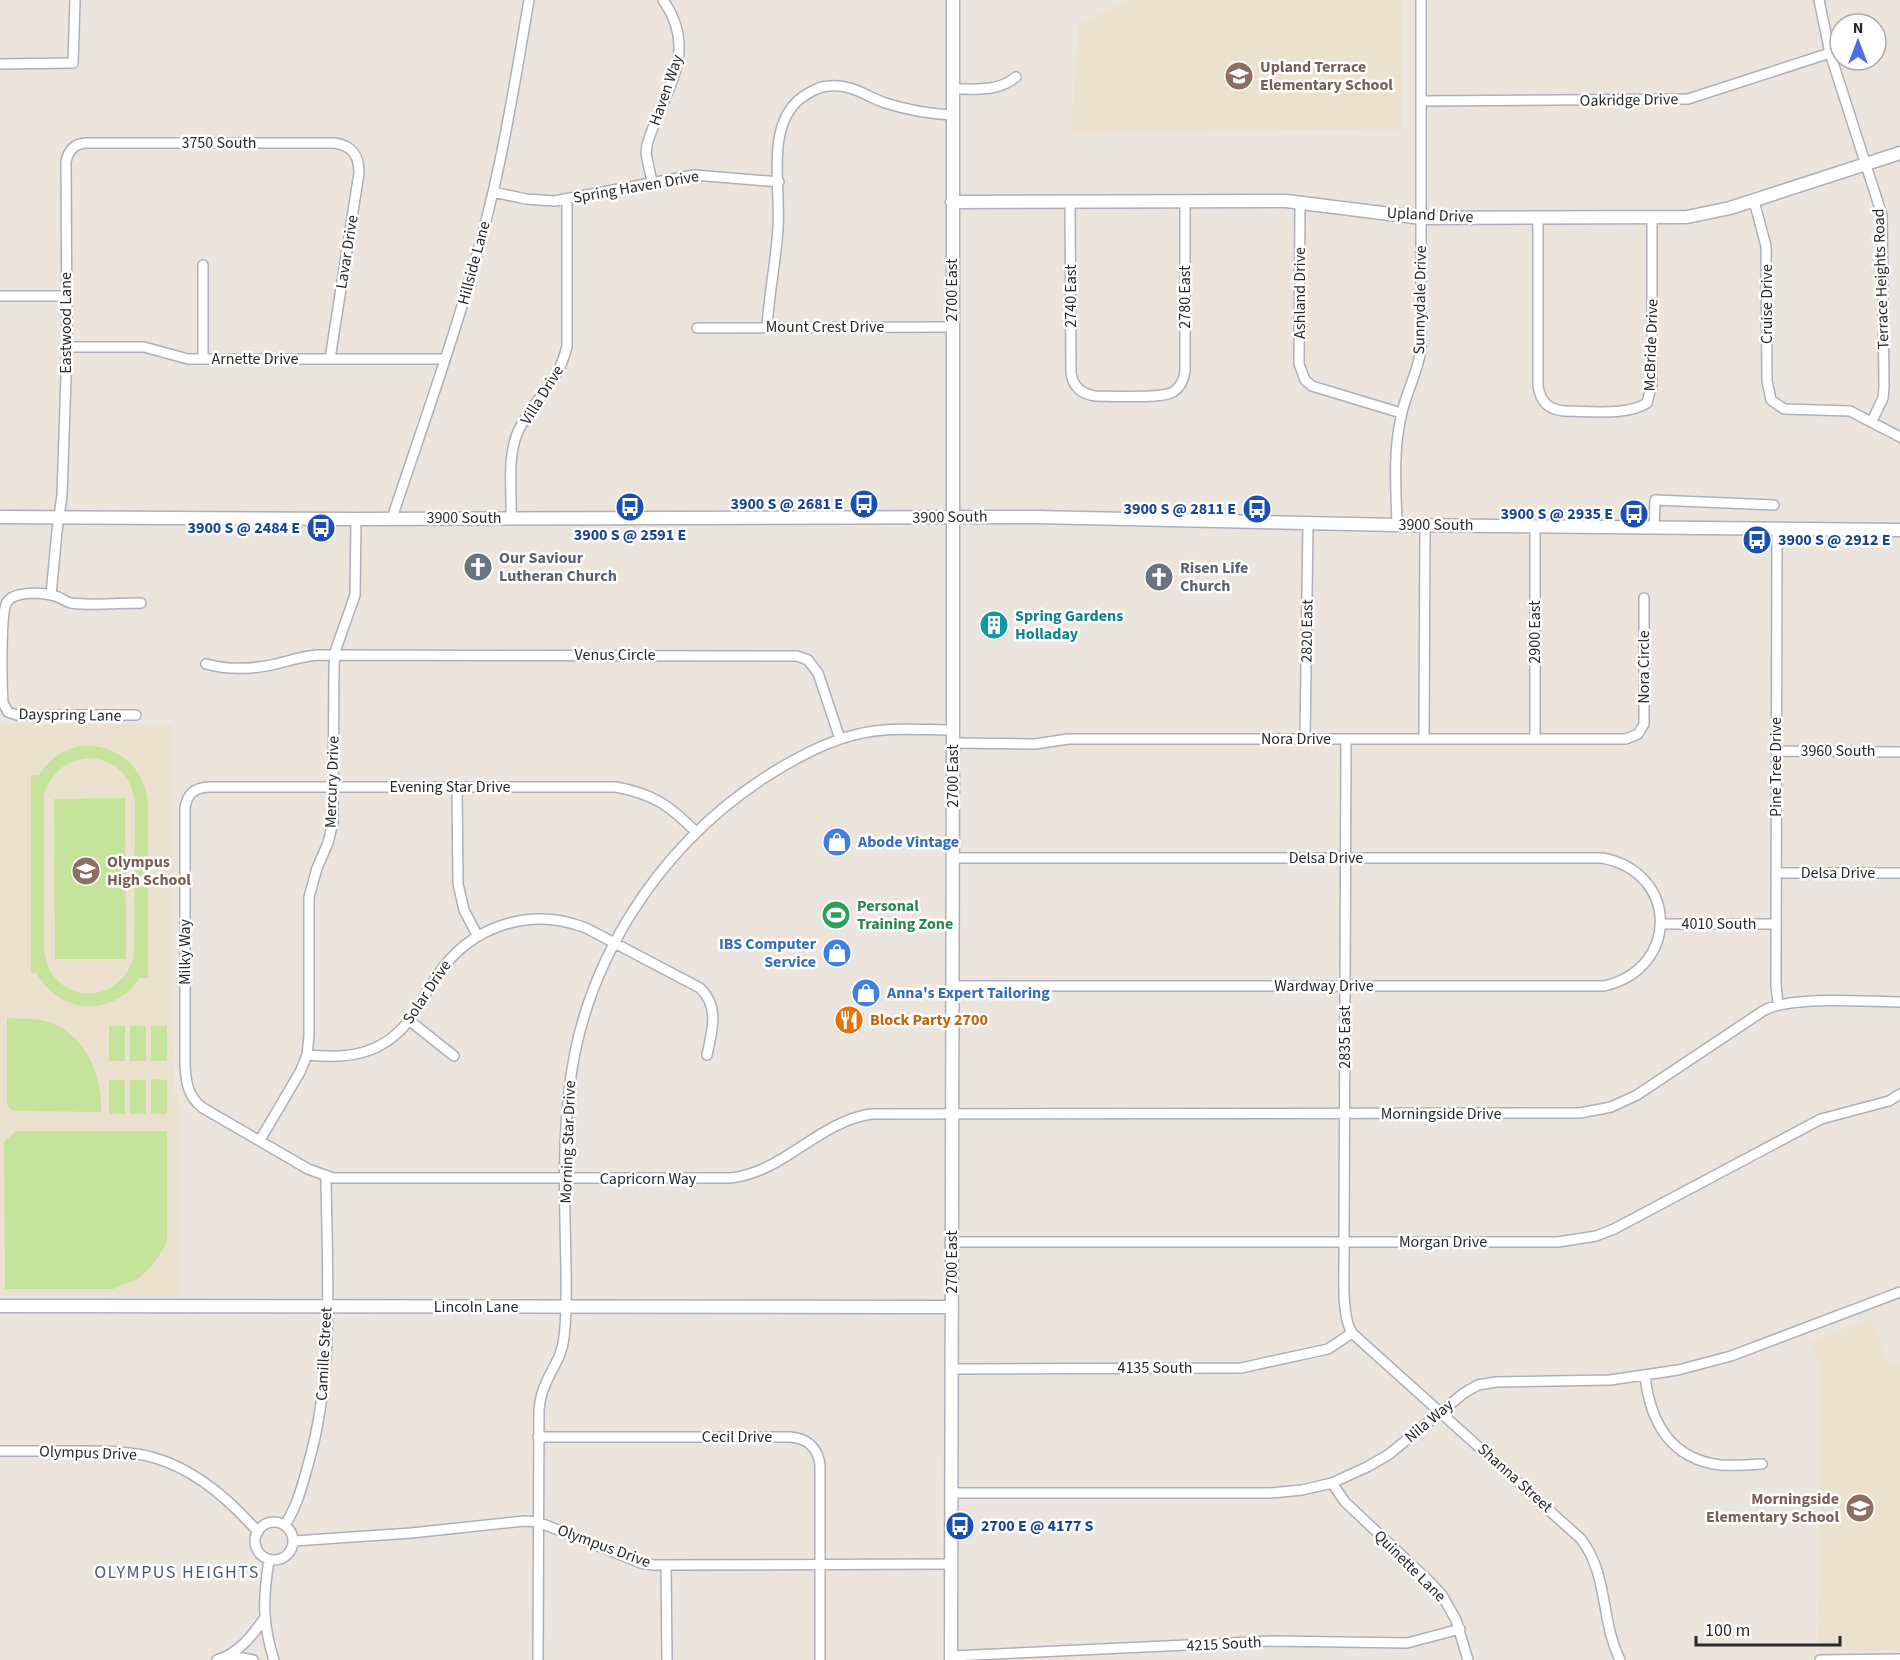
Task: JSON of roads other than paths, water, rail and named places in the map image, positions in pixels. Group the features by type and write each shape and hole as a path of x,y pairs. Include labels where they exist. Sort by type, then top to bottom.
{"street":[{"path":"0,64 73,63 75,0"},
{"name":"Hillside Lane","path":"392,518 471,276 493,192 529,0"},
{"name":"Haven Way","path":"652,182 646,154 647,145 681,52 678,25 663,0"},
{"name":"2700 East","path":"951,1658 953,0"},
{"name":"Sunnydale Drive","path":"1397,525 1396,457 1401,413 1416,373 1421,349 1421,0"},
{"name":"Terrace Heights Road","path":"1819,0 1828,43"},
{"name":"Oakridge Drive","path":"1421,101 1688,99 1828,54"},
{"name":"Terrace Heights Road","path":"1836,72 1879,202 1883,228 1884,387 1883,398 1872,421"},
{"path":"952,89 993,88 1006,85 1016,77"},
{"path":"766,327 779,226 778,138 785,116 796,102 821,87 841,86 860,90 909,111 952,115"},
{"name":"3750 South","path":"87,143 335,143 344,144 350,148"},
{"name":"Eastwood Lane","path":"51,595 62,495 67,347 66,162 71,149 79,144 87,143"},
{"name":"Lavar Drive","path":"330,359 359,173 358,157 350,148"},
{"name":"Upland Drive","path":"952,202 1300,202 1422,218 1687,217 1708,214 1754,201 1900,153"},
{"name":"Spring Haven Drive","path":"493,192 544,201 703,175 779,182"},
{"name":"Villa Drive","path":"511,517 512,461 516,436 524,421 555,379 563,363 567,346 567,199"},
{"name":"2740 East","path":"1070,201 1071,373 1073,382 1078,389 1095,396 1161,395 1176,389"},
{"name":"2780 East","path":"1176,389 1183,381 1185,371 1185,201"},
{"name":"Cruise Drive","path":"1754,201 1766,246 1768,393 1776,405 1784,410 1850,411 1872,421"},
{"name":"Ashland Drive","path":"1300,202 1300,371 1312,386 1401,413"},
{"name":"McBride Drive","path":"1538,217 1538,386 1545,405 1554,410 1564,411 1628,410 1639,408 1647,403 1652,384 1652,217"},
{"path":"203,265 203,359"},
{"path":"0,296 66,296"},
{"name":"Mount Crest Drive","path":"697,328 952,327"},
{"name":"Arnette Drive","path":"67,347 144,347 178,358 203,359 445,359"},
{"path":"1872,421 1900,437"},
{"path":"1654,528 1655,500 1774,505"},
{"name":"3900 South","path":"0,517 356,519 1036,517 1397,525 1900,530"},
{"name":"Mercury Drive","path":"260,1140 300,1072 307,1055 309,897 314,874 331,832 334,812 335,655 355,595 356,519"},
{"name":"2820 East","path":"1305,739 1308,523"},
{"path":"1424,739 1425,525"},
{"name":"2900 East","path":"1535,526 1535,739"},
{"name":"Pine Tree Drive","path":"1777,529 1776,924 1778,1004"},
{"path":"51,595 72,603 141,603"},
{"name":"Dayspring Lane","path":"51,595 13,596 4,606 3,695 6,709 12,715 18,716 136,716"},
{"name":"Nora Circle","path":"1638,734 1643,728 1644,720 1644,598"},
{"name":"Venus Circle","path":"206,664 230,668 275,664 309,656 335,655 797,656 808,660 818,673 840,739"},
{"name":"Morning Star Drive","path":"538,1660 540,1400 563,1349 566,1307 567,1111 576,1050 596,982 614,943 655,879 696,832 741,794 775,771 808,753 854,734 884,730 953,730"},
{"name":"Nora Drive","path":"953,743 1035,744 1068,739 1622,739 1638,734"},
{"name":"2835 East","path":"1346,739 1344,1242 1346,1317 1352,1333"},
{"name":"3960 South","path":"1776,751 1900,752"},
{"name":"Evening Star Drive","path":"192,792 208,787 605,787 628,789 648,795 666,804 696,832"},
{"path":"457,787 458,884 464,910 477,935"},
{"name":"Milky Way","path":"192,792 185,808 185,1065 189,1091 194,1100 203,1108"},
{"name":"Delsa Drive","path":"953,858 1593,858 1611,860 1636,872 1648,884 1657,899 1662,924"},
{"name":"Delsa Drive","path":"1776,873 1900,873"},
{"name":"Solar Drive","path":"307,1055 344,1056 361,1053 388,1040 410,1021 444,966 477,935 510,922 543,919 576,924 697,986 706,994 714,1017 707,1055"},
{"name":"Wardway Drive","path":"952,986 1604,986 1632,976 1646,963 1659,940 1662,924"},
{"name":"4010 South","path":"1662,924 1776,924"},
{"name":"Morningside Drive","path":"952,1114 1571,1114 1600,1110 1637,1095 1763,1011 1778,1004 1900,1002"},
{"path":"410,1021 454,1056"},
{"name":"Morgan Drive","path":"952,1242 1558,1242 1596,1236 1614,1229 1821,1119 1883,1103 1900,1094"},
{"name":"Capricorn Way","path":"203,1108 308,1169 326,1176 346,1178 738,1178 766,1168 854,1117 871,1114 952,1114"},
{"name":"Camille Street","path":"285,1525 296,1507 319,1425 327,1358 326,1176"},
{"name":"Nila Way","path":"951,1493 1270,1493 1302,1490 1332,1483 1378,1461 1441,1413 1468,1389 1484,1383 1586,1382 1645,1376 1697,1366 1731,1356 1900,1292"},
{"name":"Lincoln Lane","path":"0,1306 952,1307"},
{"name":"4135 South","path":"952,1369 1241,1368 1328,1349 1352,1333"},
{"name":"Shanna Street","path":"1352,1333 1574,1531 1588,1548 1598,1570 1608,1625 1620,1660"},
{"path":"1645,1376 1647,1396 1653,1415 1663,1432 1678,1448 1697,1459 1718,1465 1762,1464"},
{"name":"Cecil Drive","path":"538,1437 790,1437 800,1438 813,1447 819,1459 820,1660"},
{"name":"Olympus Drive","path":"0,1451 111,1452 153,1457 178,1467 196,1478 233,1505 258,1532"},
{"name":"Quinette Lane","path":"1332,1483 1348,1505 1436,1588 1447,1603 1460,1629 1468,1660"},
{"path":"273,1522 285,1525 290,1529 294,1541 290,1552 286,1556 269,1560 256,1548 258,1532 262,1527 273,1522"},
{"name":"Olympus Drive","path":"294,1541 411,1533 511,1522 538,1522 641,1563 666,1565 951,1564"},
{"path":"269,1560 264,1619 274,1660"},
{"path":"666,1565 667,1660"},
{"path":"217,1660 230,1656 246,1642 264,1619"},
{"name":"4215 South","path":"951,1658 1274,1641 1407,1643 1460,1629"},
{"path":"230,1656 253,1660"},
{"path":"1820,1660 1900,1659"}],"place":[{"name":"Upland Terrace Elementary School","path":"1239,76"},
{"name":"3900 S @ 2681 E","path":"864,504"},
{"name":"3900 S @ 2591 E","path":"630,507"},
{"name":"3900 S @ 2811 E","path":"1257,509"},
{"name":"3900 S @ 2935 E","path":"1634,514"},
{"name":"3900 S @ 2484 E","path":"321,528"},
{"name":"3900 S @ 2912 E","path":"1757,540"},
{"name":"Our Saviour Lutheran Church","path":"478,567"},
{"name":"Risen Life Church","path":"1159,577"},
{"name":"Spring Gardens Holladay","path":"994,625"},
{"name":"Abode Vintage","path":"837,842"},
{"name":"Olympus High School","path":"86,871"},
{"name":"Personal Training Zone","path":"836,915"},
{"name":"IBS Computer Service","path":"837,953"},
{"name":"Anna's Expert Tailoring","path":"866,993"},
{"name":"Block Party 2700","path":"849,1020"},
{"name":"Morningside Elementary School","path":"1860,1508"},
{"name":"2700 E @ 4177 S","path":"960,1526"}],"district":[{"name":"OLYMPUS HEIGHTS","path":"177,1572"}]}
